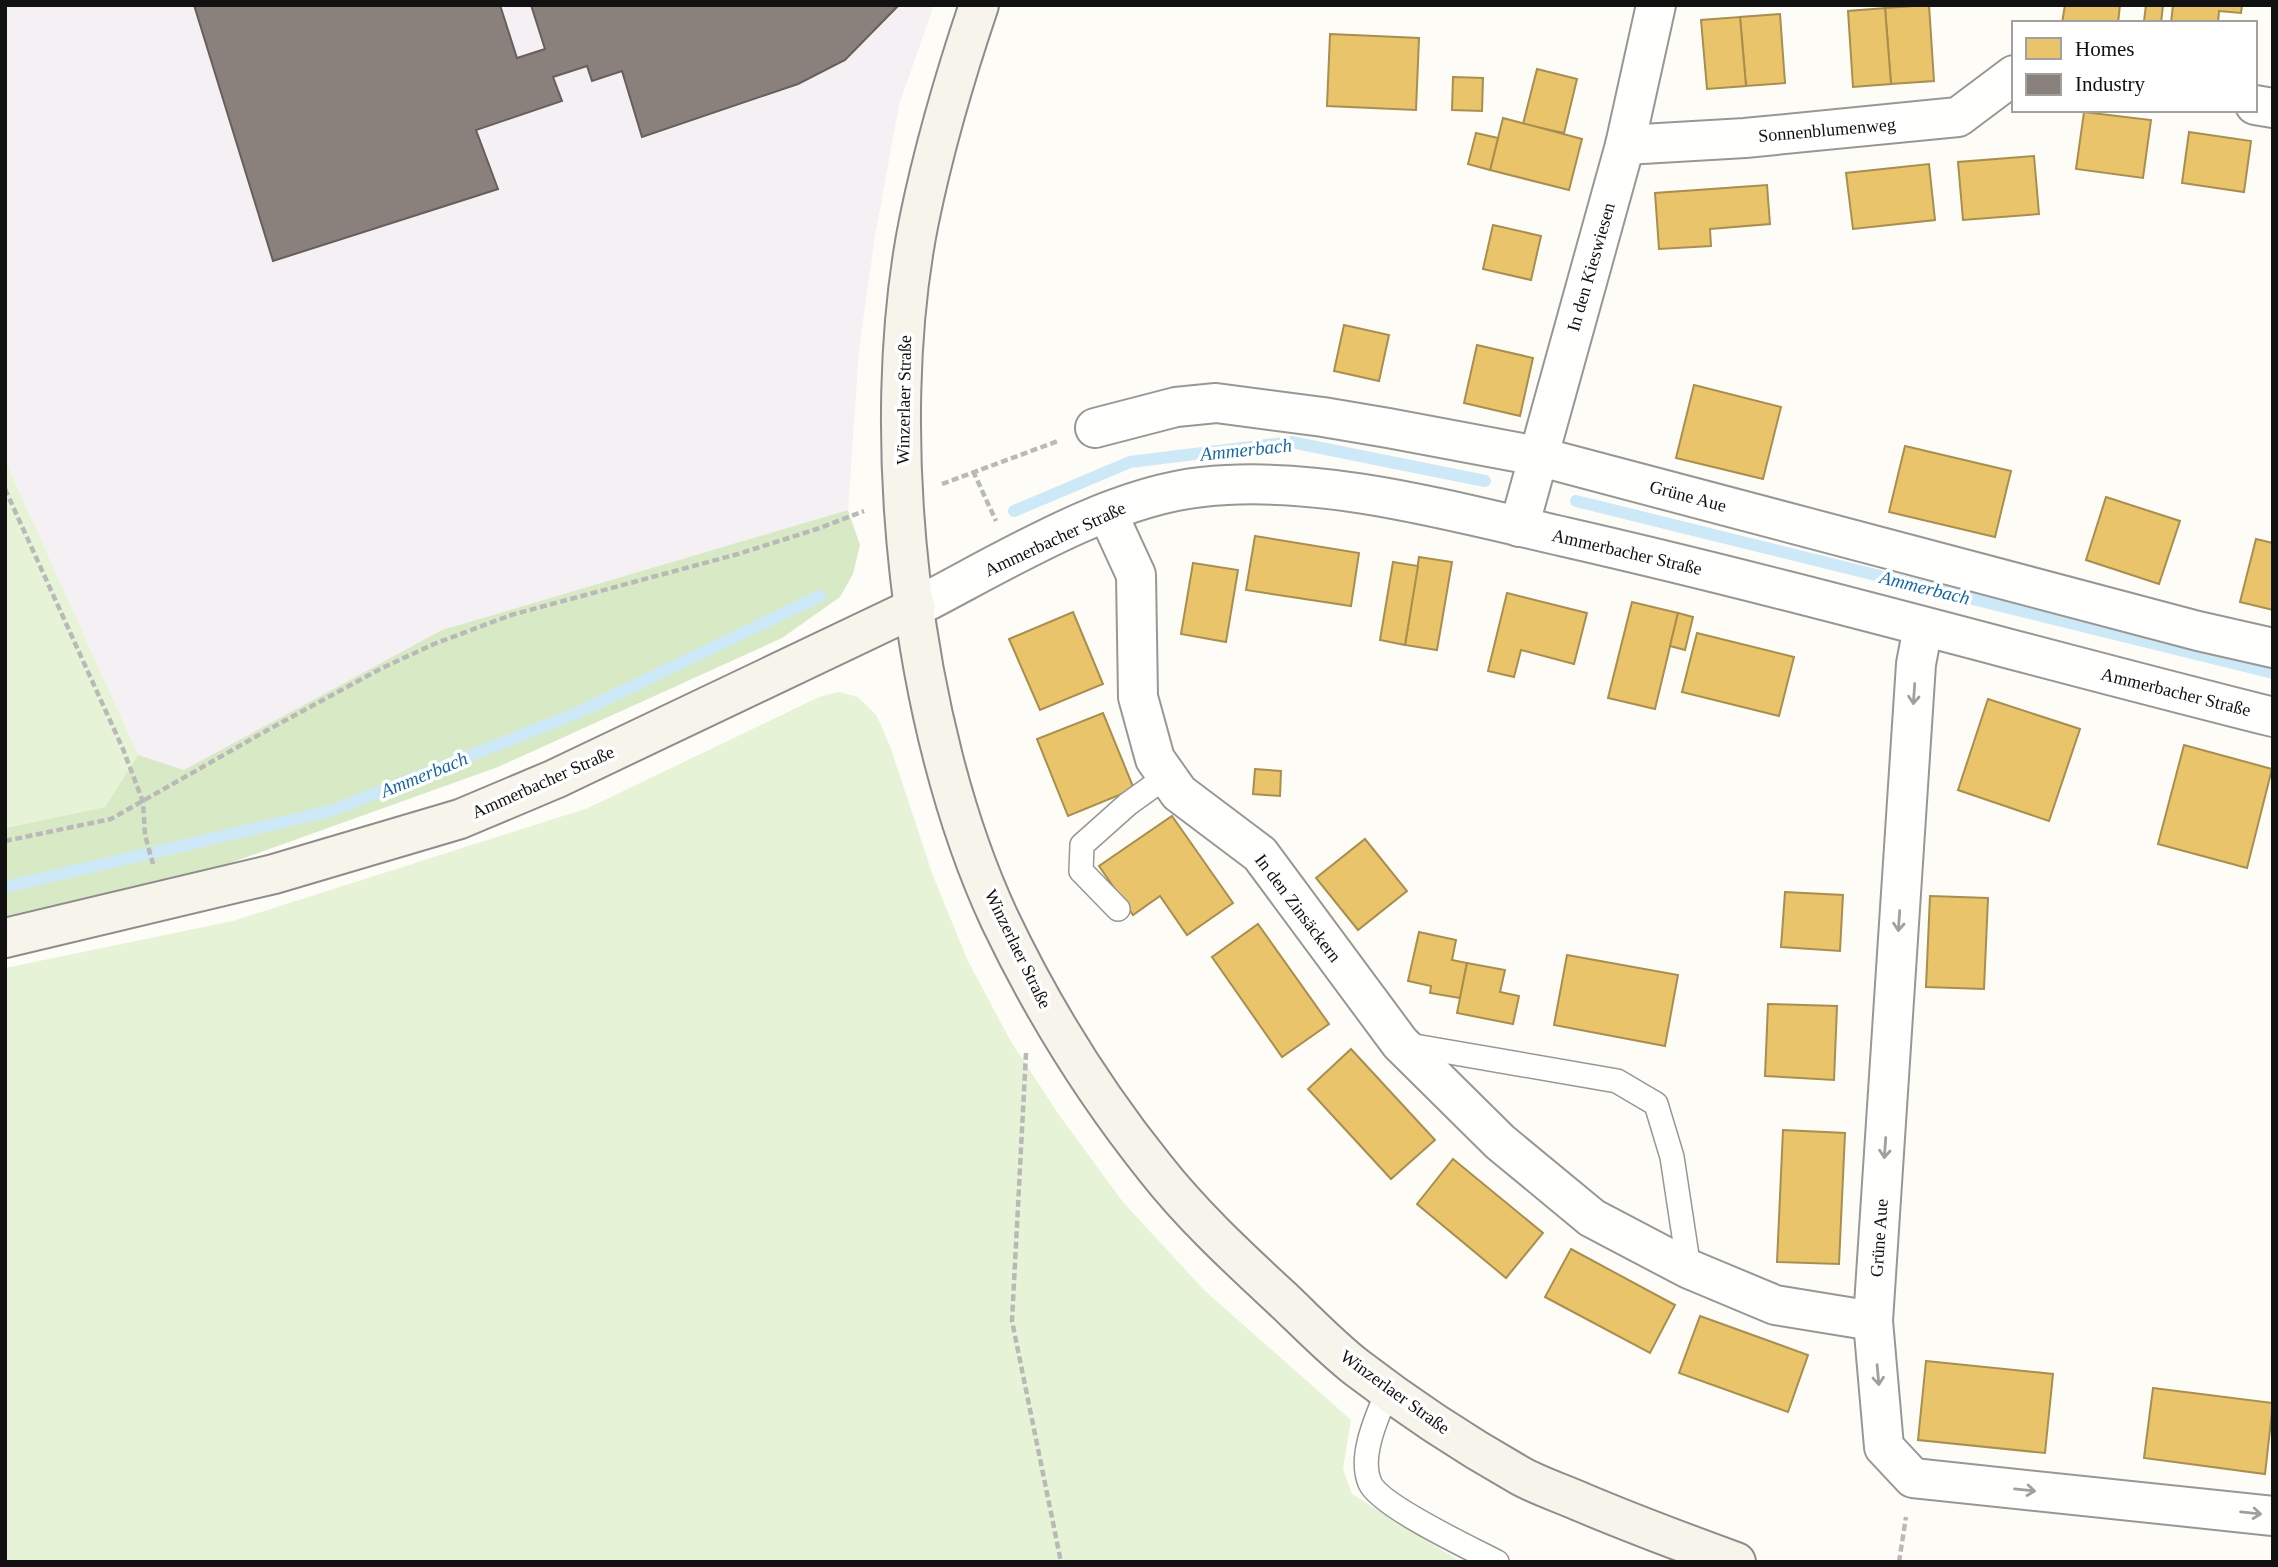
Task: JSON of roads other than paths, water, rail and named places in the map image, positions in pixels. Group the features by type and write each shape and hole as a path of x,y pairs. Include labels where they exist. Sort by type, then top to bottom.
{"main road":[{"name":"Winzerlaer Straße","path":"979,5 954,79 919,223 904,345 904,497 916,607 941,744 965,832 999,916 1037,992 1114,1115 1158,1173 1237,1257 1353,1365 1521,1476 1653,1532 1736,1562"},
{"name":"Ammerbacher Straße","path":"5,938 274,874 460,819 555,779 916,607"}],"street":[{"name":"In den Kieswiesen","path":"1519,527 1625,145 1656,5"},
{"name":"Sonnenblumenweg","path":"1625,145 1745,138 1958,117 2012,76"},
{"name":"Grüne Aue","path":"1096,428 1167,409 1216,403 1336,419 1537,456 2273,648"},
{"name":"Ammerbacher Straße","path":"916,607 1077,524 1138,500 1200,487 1248,485 1345,491 1394,499 1647,556 2273,717"},
{"name":"In den Zinsäckern","path":"1107,512 1136,575 1139,697 1155,759 1179,793 1260,854 1400,1043 1500,1142 1592,1217 1689,1269 1775,1305 1873,1321"},
{"name":"Grüne Aue","path":"1923,626 1916,664 1873,1321 1884,1447 1913,1478 2273,1516"}],"lane":[{"path":"1118,908 1081,871 1082,845 1128,804 1167,776"},
{"path":"1400,1043 1617,1081 1656,1104 1672,1157 1689,1269"},
{"path":"1388,1390 1369,1437 1367,1468 1370,1484 1397,1507 1497,1562"}],"waterway":[{"name":"Ammerbach","path":"1014,511 1130,462 1291,442 1485,481"},
{"name":"Ammerbach","path":"1576,501 2273,673"},
{"name":"Ammerbach","path":"5,887 331,811 577,713 820,596"}]}
